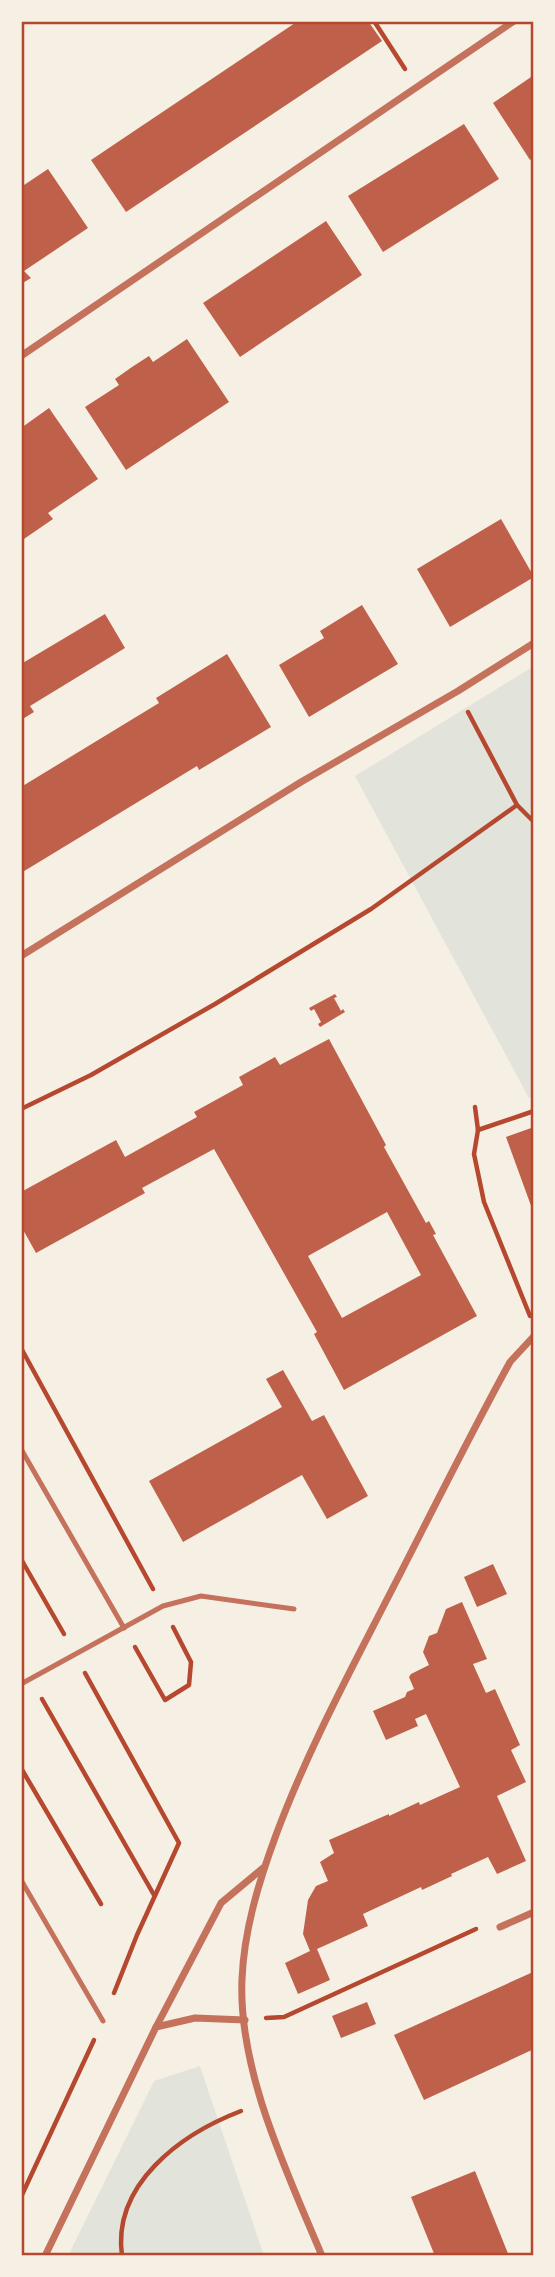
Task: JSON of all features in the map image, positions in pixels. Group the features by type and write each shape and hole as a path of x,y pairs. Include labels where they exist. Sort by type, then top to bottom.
{"street":[{"path":"21,356 514,21"},
{"path":"21,956 301,782 534,643"},
{"path":"322,2256 262,2104 253,2073 242,1980 248,1926 264,1868 292,1791 325,1718 510,1362 534,1336"},
{"path":"45,2256 156,2027 221,1903 264,1868"},
{"path":"500,1927 534,1912"},
{"path":"156,2027 195,2018 245,2020"}],"lane":[{"path":"21,1449 124,1628"},
{"path":"21,1684 163,1606 201,1596 294,1609"},
{"path":"21,1880 103,2021"}],"path":[{"path":"374,21 417,87"},
{"path":"457,691 517,806 534,822"},
{"path":"21,1109 91,1075 371,909 517,806"},
{"path":"475,1107 478,1130 474,1154 484,1202 534,1326"},
{"path":"478,1130 534,1111"},
{"path":"21,1348 191,1662 189,1685 165,1700 124,1628"},
{"path":"21,1559 180,1843 155,1895 103,2021 21,2197"},
{"path":"30,1679 155,1895"},
{"path":"21,1768 101,1903"},
{"path":"245,2020 284,2017 487,1925"},
{"path":"122,2256 119,2238 127,2210 144,2176 178,2145 219,2120"}],"shaded area":[{"path":"534,666 534,1097 529,1098 355,776"},
{"path":"200,2066 264,2256 68,2256 154,2081"}],"building":[{"path":"298,21 368,21 382,41 126,212 91,160"},
{"path":"534,75 534,157 530,160 493,103"},
{"path":"464,124 499,179 383,252 348,196"},
{"path":"48,169 88,228 24,271 31,278 21,284 21,187"},
{"path":"326,221 362,275 240,357 203,303"},
{"path":"187,339 229,402 126,470 85,407 119,385 115,379 132,367 149,356 153,362"},
{"path":"49,408 98,479 48,513 53,519 21,541 21,428"},
{"path":"501,519 534,577 450,627 417,569"},
{"path":"362,605 398,664 309,717 279,665 324,638 320,631"},
{"path":"105,614 125,648 30,706 34,712 21,720 21,664"},
{"path":"227,654 271,727 199,770 197,766 21,873 21,787 159,703 156,698"},
{"path":"335,994 337,997 334,998 341,1011 343,1009 345,1012 320,1027 318,1024 321,1022 314,1009 311,1011 309,1008"},
{"path":"329,1039 386,1145 384,1147 426,1223 429,1221 436,1234 433,1235 477,1316 344,1390 314,1334 317,1332 214,1149 142,1188 145,1193 36,1253 21,1226 21,1192 116,1140 125,1157 197,1117 194,1112 243,1085 239,1077 275,1057 280,1065","holes":["387,1212 421,1275 342,1318 308,1256"]},
{"path":"534,1127 534,1214 506,1137"},
{"path":"283,1370 312,1421 324,1415 368,1496 327,1519 302,1475 183,1542 149,1481 282,1407 266,1379"},
{"path":"493,1564 507,1594 477,1607 464,1577"},
{"path":"462,1602 487,1659 473,1664 486,1693 495,1689 520,1745 511,1750 526,1782 497,1796 526,1861 497,1874 488,1857 422,1890 421,1887 363,1914 368,1926 317,1949 330,1980 298,1994 285,1963 310,1951 303,1934 308,1900 316,1886 328,1881 320,1862 334,1853 329,1840 460,1787 426,1714 415,1719 418,1726 386,1740 373,1711 405,1697 407,1692 414,1689 409,1677 429,1665 423,1652 429,1636 437,1633 446,1609"},
{"path":"533,1972 534,2049 424,2100 394,2035"},
{"path":"367,2002 376,2024 341,2038 332,2016"},
{"path":"475,2171 509,2256 435,2256 411,2197"}]}
